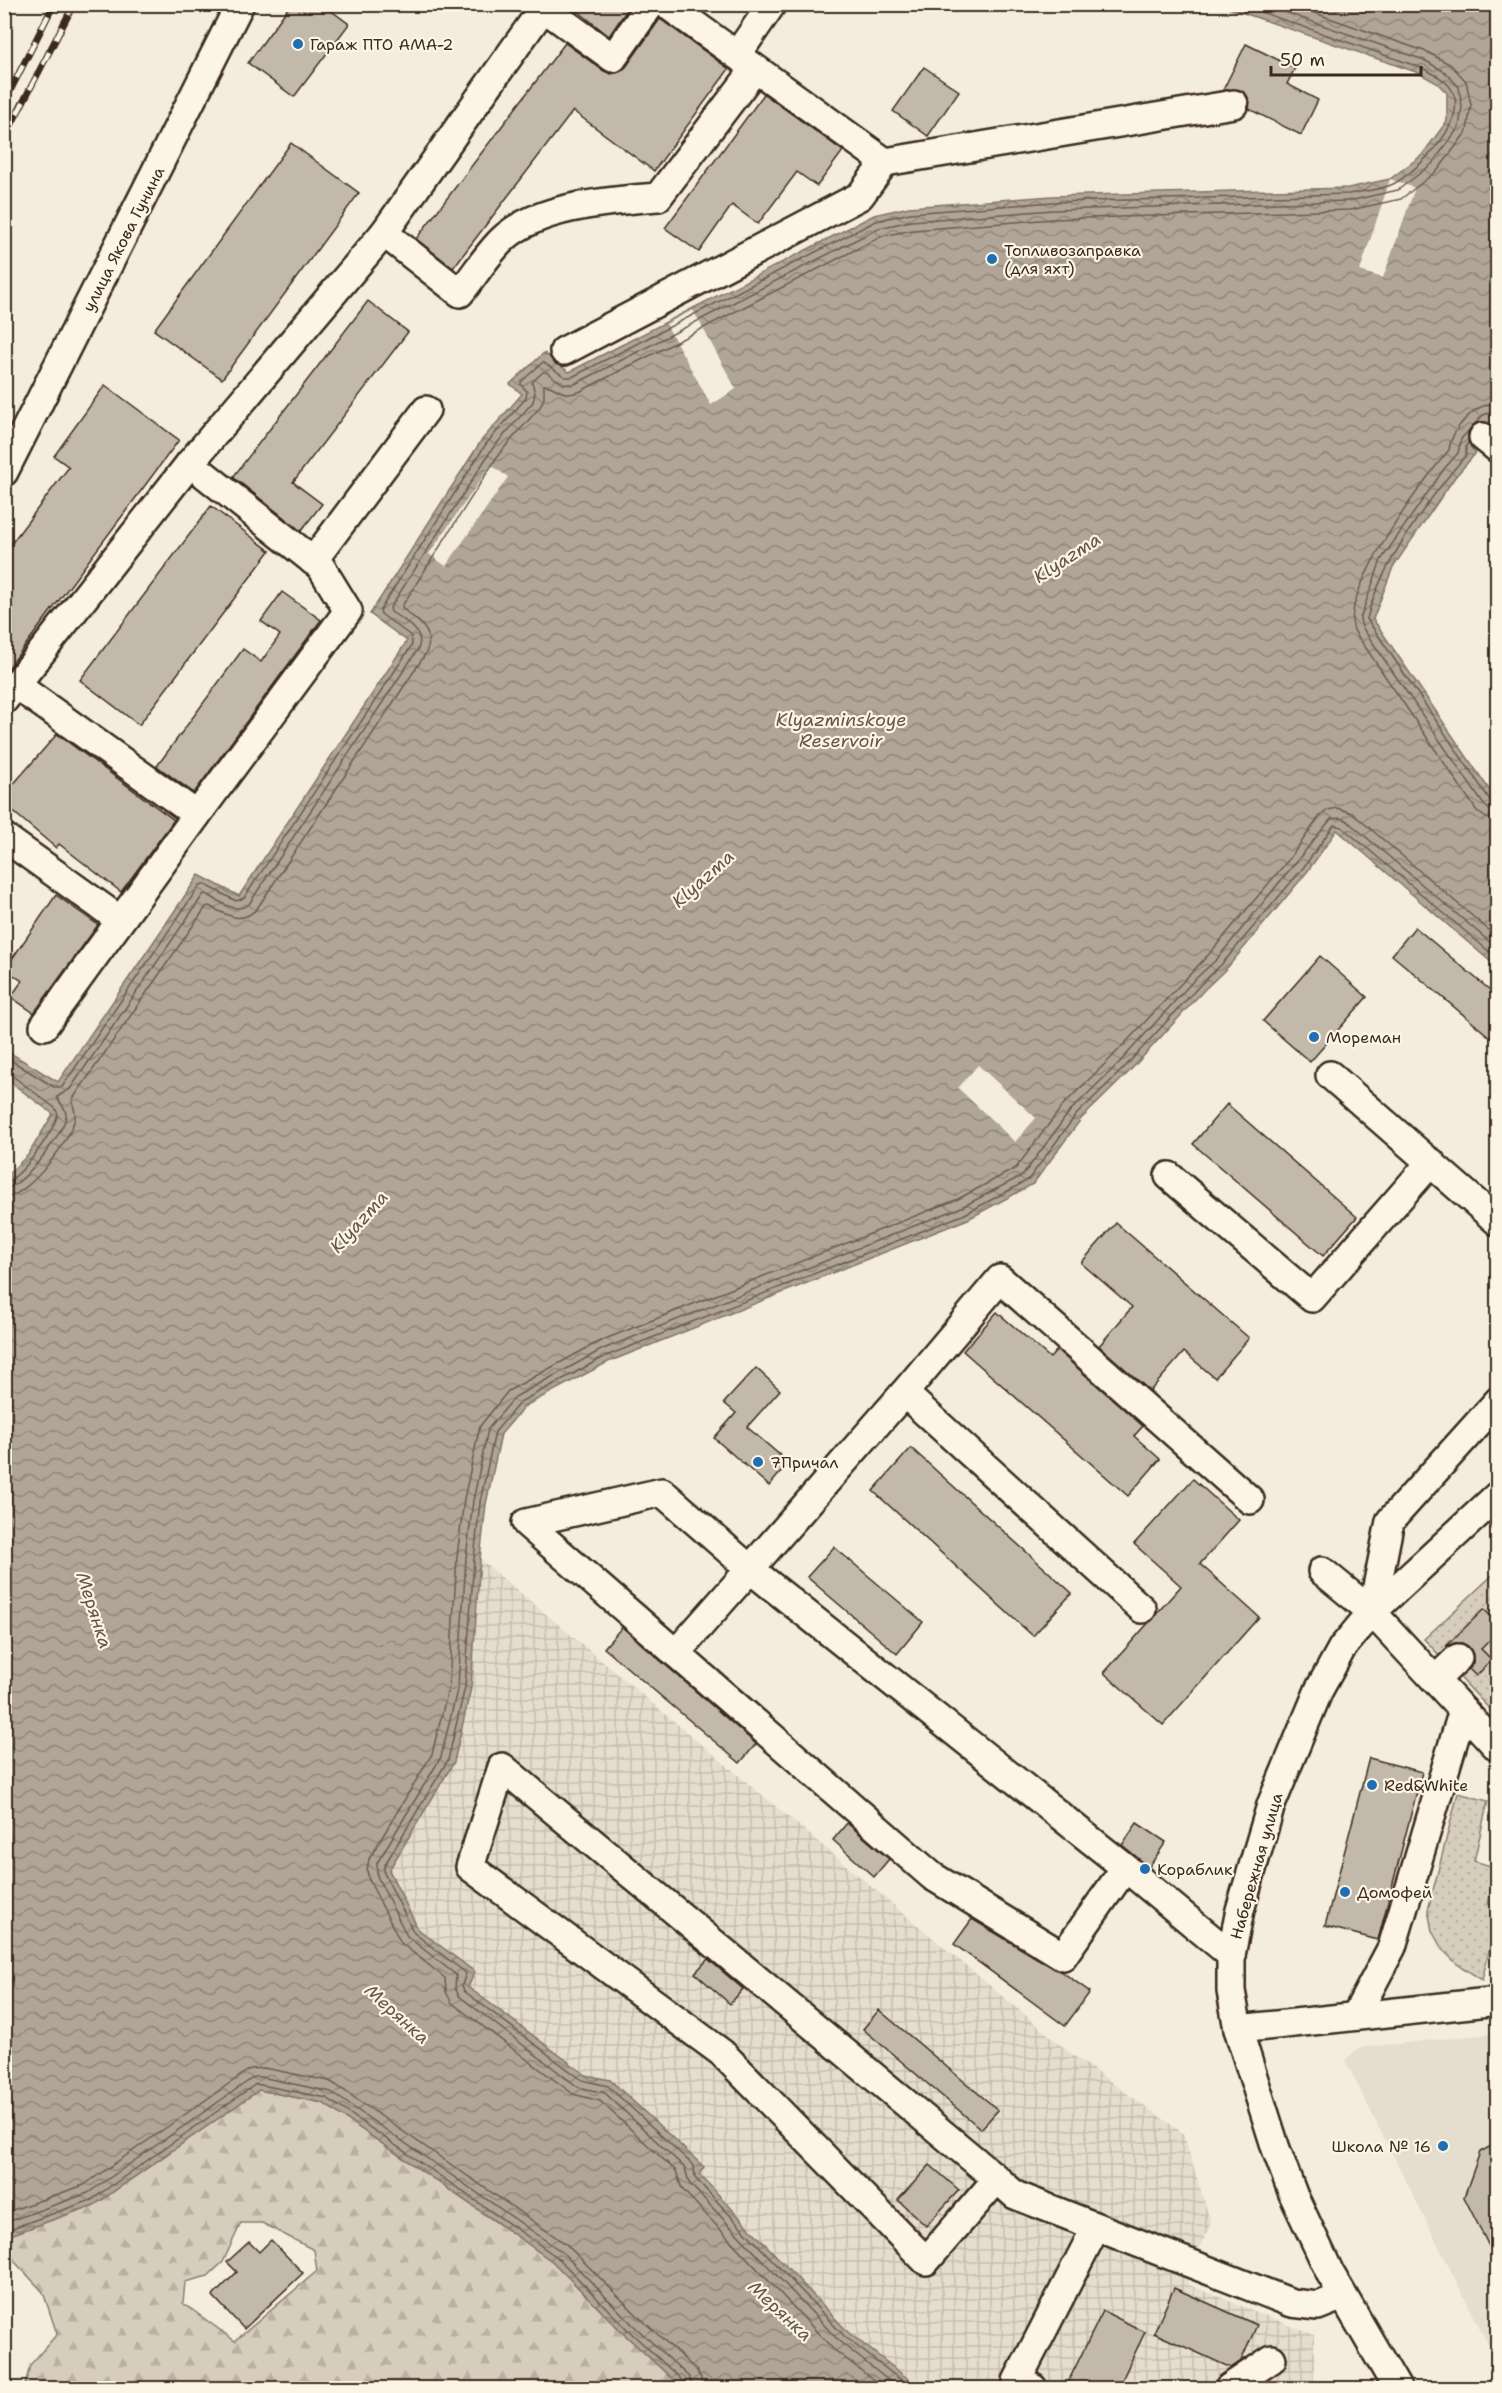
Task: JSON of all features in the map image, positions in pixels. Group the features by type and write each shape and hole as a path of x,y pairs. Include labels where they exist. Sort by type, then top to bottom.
{"street":[{"name":"улица Якова Гунина","path":"4,472 240,4"},
{"path":"197,814 10,692 190,463 384,233 545,6 613,58 651,4"},
{"path":"666,4 885,162"},
{"path":"384,233 460,293 504,238 535,219 592,203 658,197 746,62 772,4"},
{"path":"564,351 860,196 885,162 1234,104"},
{"path":"313,561 426,410"},
{"path":"44,1026 197,814 348,611 321,567 190,463"},
{"path":"4,837 120,920"},
{"path":"1330,1075 1497,1222"},
{"path":"1169,1176 1312,1298 1431,1162"},
{"path":"676,1653 904,1393 1000,1279 1250,1500"},
{"path":"904,1393 1142,1609"},
{"path":"1372,1612 1390,1521 1497,1401"},
{"path":"1125,1868 1063,1956 932,1875 526,1523 662,1492 750,1569 1125,1868 1231,1955"},
{"name":"Набережная улица","path":"1397,2388 1342,2296 1293,2194 1274,2143 1238,2029 1231,1990 1231,1955 1239,1910 1271,1805 1319,1690 1342,1648 1372,1612 1497,1495"},
{"path":"1322,1571 1372,1612 1497,1748"},
{"path":"1435,1680 1458,1658"},
{"path":"1356,2015 1392,1947 1463,1710"},
{"path":"997,2180 926,2261 722,2053 470,1867 501,1767 1015,2194 1292,2303 1318,2306 1342,2296"},
{"path":"1238,2029 1497,2001"},
{"path":"1033,2388 1017,2381 1096,2227"},
{"path":"1228,2388 1272,2359"}],"shaded area":[{"path":"480,1559 1074,2056 1183,2133 1211,2223 1192,2265 1187,2284 1314,2335 1314,2386 1308,2388 920,2388 849,2333 699,2173 704,2166 610,2080 586,2076 468,1986 475,1972 418,1929 389,1870 454,1762 471,1688"},
{"name":"Школа № 16","path":"1497,2033 1497,2362 1345,2060 1359,2048"}],"green space":[{"path":"1497,1571 1497,1717 1424,1639"},
{"path":"1458,1793 1488,1801 1474,1861 1497,1868 1488,1904 1497,1906 1497,1919 1482,1980 1457,1964 1442,1949 1432,1931 1428,1910"},
{"path":"259,2090 323,2103 553,2262 623,2333 682,2388 284,2388 277,2381 269,2388 28,2388 25,2385 30,2365 57,2334 43,2292 15,2262 4,2237 94,2205","holes":["241,2223 262,2223 314,2250 317,2271 235,2341 183,2303 185,2282 208,2276 223,2262"]}],"water":[{"name":"Klyazminskoye Reservoir","path":"1220,5 1497,5 1497,429 1491,426 1471,448 1476,453 1455,477 1393,567 1373,619 1497,801 1497,967 1337,830 1307,872 1227,968 1081,1119 1033,1184 968,1219 608,1362 525,1406 501,1434 486,1504 471,1688 454,1762 389,1870 418,1929 475,1972 468,1987 586,2075 610,2080 704,2167 699,2174 849,2333 920,2388 682,2388 623,2333 553,2262 521,2239 323,2103 259,2090 94,2205 5,2237 4,1178 28,1155 53,1114 5,1078 4,1049 58,1082 199,875 239,896 407,641 370,614 481,441 522,394 510,384 544,353 569,372 874,215 909,207 1052,196 1348,188 1390,179 1422,155 1447,121 1447,93 1437,83 1419,73"}],"pier":[{"path":"1390,179 1415,188 1383,278 1360,271"},
{"path":"693,310 736,389 711,405 666,324"},
{"path":"491,465 508,477 446,566 429,554"},
{"path":"978,1065 1036,1118 1015,1142 958,1088"}],"building":[{"name":"Гараж ПТО АМА-2","path":"291,4 322,4 349,24 294,97 248,63"},
{"path":"569,4 631,4 609,36"},
{"path":"660,19 729,69 654,171 573,111 453,268 416,239 565,43 604,71 611,74 619,72 626,67"},
{"path":"1246,44 1295,68 1287,84 1318,100 1301,135 1249,109 1250,102 1246,94 1240,90 1223,90"},
{"path":"924,67 959,91 928,136 893,111"},
{"path":"764,94 843,151 817,186 797,172 758,224 732,205 699,252 665,228"},
{"path":"291,143 359,193 222,379 154,330"},
{"path":"368,301 408,332 293,482 322,504 301,531 233,477"},
{"path":"105,385 179,440 4,674 4,553 69,467 54,456"},
{"path":"211,506 270,551 139,725 80,680"},
{"path":"282,592 321,620 194,793 157,766 243,649 261,662 280,635 261,621"},
{"path":"57,734 174,820 121,892 59,844 56,848 4,804 4,795"},
{"path":"56,895 98,925 34,1013 11,997 22,981 5,969"},
{"path":"1415,927 1497,996 1497,1043 1392,955"},
{"path":"1320,956 1367,997 1310,1062 1263,1021"},
{"path":"1227,1104 1357,1217 1323,1256 1193,1144"},
{"path":"1116,1223 1249,1338 1215,1378 1184,1352 1150,1391 1099,1346 1132,1307 1081,1263"},
{"path":"997,1312 1050,1358 1057,1350 1143,1426 1134,1436 1160,1459 1128,1496 963,1351"},
{"path":"756,1368 780,1390 747,1427 789,1463 769,1486 714,1438 736,1413 724,1403"},
{"path":"911,1448 1072,1593 1033,1636 873,1491"},
{"path":"1193,1479 1239,1520 1200,1564 1259,1617 1163,1725 1104,1673 1181,1586 1134,1544"},
{"path":"834,1547 923,1622 897,1654 807,1577"},
{"path":"1484,1609 1497,1623 1497,1633 1481,1649 1492,1660 1476,1676 1469,1669 1473,1663 1473,1655 1469,1647 1462,1643 1446,1646"},
{"path":"622,1627 756,1744 740,1763 604,1648"},
{"path":"1369,1758 1422,1772 1378,1940 1325,1926"},
{"path":"847,1823 889,1859 874,1877 833,1840"},
{"path":"1137,1823 1166,1842 1149,1867 1122,1845"},
{"path":"972,1919 1062,1972 1090,1992 1065,2026 954,1944"},
{"path":"708,1959 743,1989 730,2004 695,1973"},
{"path":"879,2010 998,2110 981,2129 863,2029"},
{"path":"1497,2143 1497,2262 1464,2197 1480,2152"},
{"path":"930,2165 959,2190 926,2226 898,2200"},
{"path":"271,2240 303,2273 244,2329 213,2296 237,2272 227,2262 249,2242 259,2252"},
{"path":"1174,2288 1257,2325 1241,2361 1231,2368 1154,2333"},
{"path":"1103,2311 1145,2332 1118,2388 1065,2388"}],"railway":[{"path":"4,103 54,4"},
{"path":"4,139 74,4"}],"place":[{"name":"Гараж ПТО АМА-2","path":"298,44"},
{"name":"Топливозаправка (для яхт)","path":"992,259"},
{"name":"Мореман","path":"1314,1037"},
{"name":"7Причал","path":"758,1462"},
{"name":"Red&White","path":"1372,1785"},
{"name":"Кораблик","path":"1145,1869"},
{"name":"Домофей","path":"1345,1892"},
{"name":"Школа № 16","path":"1443,2146"}],"water label":[{"name":"Klyazma","path":"1067,558"},
{"name":"Klyazma","path":"703,879"},
{"name":"Klyazma","path":"359,1222"},
{"name":"Мерянка","path":"94,1610"},
{"name":"Мерянка","path":"397,2014"},
{"name":"Мерянка","path":"780,2311"}]}
